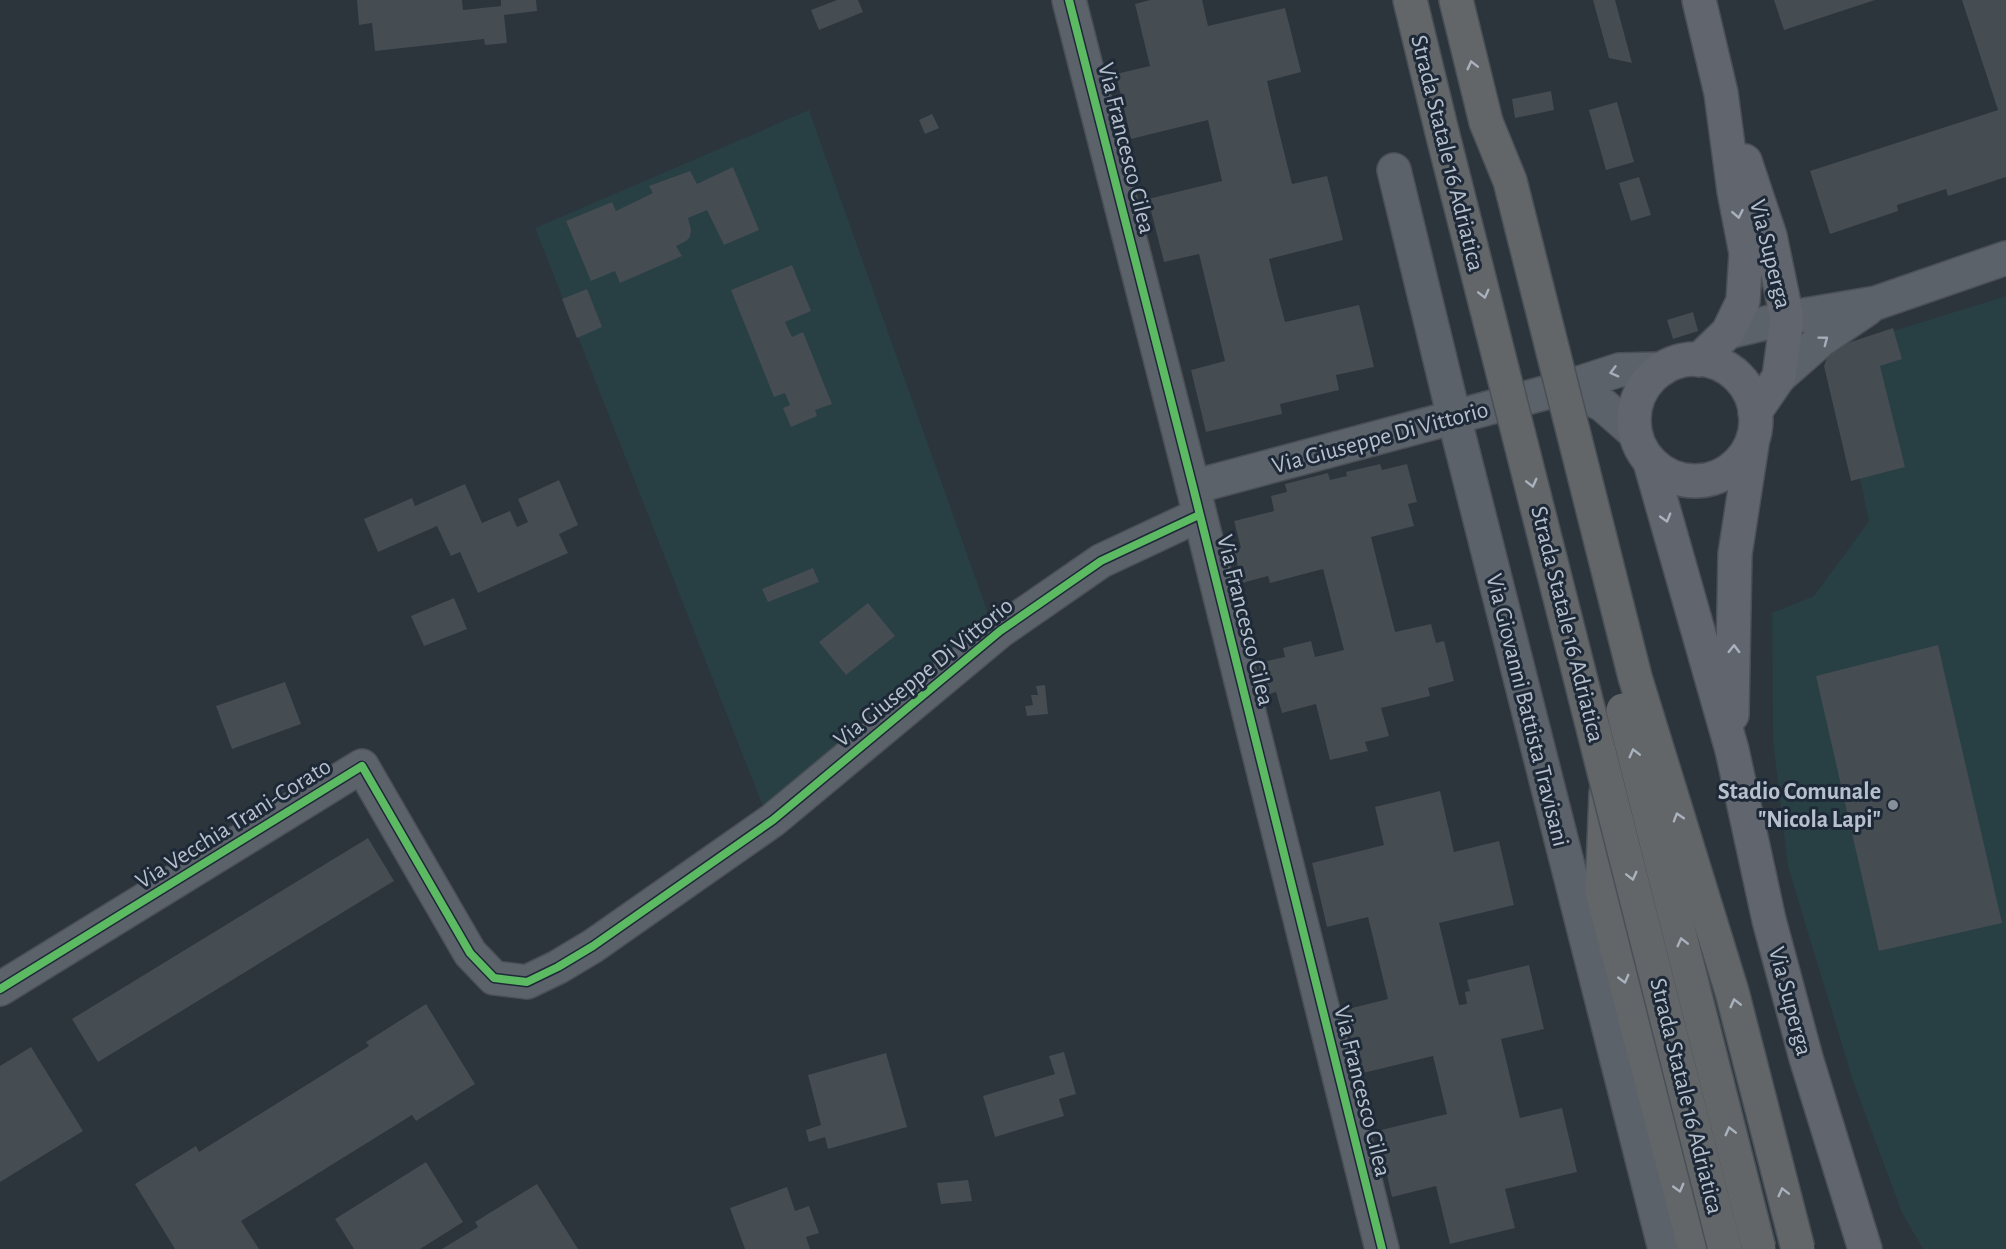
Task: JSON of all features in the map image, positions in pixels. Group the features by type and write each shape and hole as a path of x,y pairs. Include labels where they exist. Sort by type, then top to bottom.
{"highway":[{"name":"Strada Statale 16 Adriatica","path":"1410,0 1725,1249"},
{"name":"Strada Statale 16 Adriatica","path":"1456,0 1486,122 1490,184 1760,1249"},
{"path":"1486,122 1510,181 1635,677 1732,992 1798,1249"},
{"path":"1607,776 1602,891 1695,1249"}],"street":[{"name":"Via Francesco Cilea","path":"1069,0 1382,1249"},
{"name":"Via Superga","path":"1642,448 1666,475 1686,481 1708,480 1727,473 1743,459 1754,426 1779,377 1787,318 1770,236 1721,93 1699,0"},
{"name":"Via Superga","path":"1699,360 1728,332 1743,301 1746,253 1734,191 1721,93"},
{"name":"Via Giovanni Battista Travisani","path":"1394,170 1454,417 1665,1249"},
{"path":"1728,332 1787,318 1876,303 2006,258"},
{"path":"1779,377 1821,340 1876,303"},
{"path":"1662,369 1680,361 1699,360 1719,364 1737,376 1749,393 1754,426"},
{"name":"Via Giuseppe Di Vittorio","path":"774,820 1000,631 1101,561 1196,501 1454,417 1567,387 1619,370 1662,369"},
{"name":"Via Superga","path":"1662,369 1648,381 1638,397 1634,415 1732,750 1778,954 1806,1058 1865,1249"},
{"path":"1567,387 1603,405 1642,448"},
{"name":"Via Superga","path":"1732,750 1735,554 1754,426"},
{"name":"Via Vecchia Trani-Corato","path":"0,989 362,766 470,953 494,978 527,982 558,967 593,946 774,820"}],"green space":[{"path":"809,110 992,624 764,809 535,228"},
{"name":"Stadio Comunale \"Nicola Lapi\"","path":"2006,296 2006,1249 1923,1249 1902,1213 1853,1081 1788,867 1773,742 1772,613 1814,596 1869,521 1832,350"}],"building":[{"path":"357,0 462,0 463,10 501,6 501,0 536,0 537,11 504,15 507,43 485,45 484,39 375,51 372,23 359,25"},
{"path":"837,0 858,0 863,12 819,30 811,10"},
{"path":"1150,0 1202,0 1208,26 1285,8 1301,72 1267,81 1292,184 1327,176 1343,240 1269,259 1277,292 1285,322 1359,305 1374,367 1336,375 1339,390 1280,404 1282,414 1206,432 1191,370 1225,361 1199,254 1164,262 1148,199 1222,181 1208,120 1131,139 1116,74 1150,66 1135,4"},
{"path":"1593,0 1615,0 1632,63 1609,58"},
{"path":"1774,0 1875,0 1784,30"},
{"path":"1962,0 2006,0 2006,177 1948,196 1946,189 1897,205 1898,211 1830,234 1810,171 1998,110"},
{"path":"1551,91 1554,110 1515,118 1512,99"},
{"path":"1617,102 1634,162 1606,170 1589,110"},
{"path":"932,114 939,128 925,134 919,120"},
{"path":"733,167 759,230 724,245 707,210 688,218 690,237 676,246 682,256 620,283 615,271 591,281 566,221 612,202 616,211 653,193 649,186 690,171 697,184"},
{"path":"1639,177 1651,215 1631,221 1619,183"},
{"path":"792,265 811,311 785,322 792,337 803,332 832,404 815,410 817,416 791,427 783,408 790,405 785,393 774,397 731,290"},
{"path":"587,289 602,327 577,338 562,299"},
{"path":"1693,312 1698,331 1673,339 1667,320"},
{"path":"1893,328 1902,359 1880,366 1905,467 1851,481 1824,366 1830,349"},
{"path":"1380,464 1382,470 1407,464 1417,502 1408,504 1414,526 1371,537 1395,632 1431,624 1436,643 1444,641 1454,681 1428,688 1430,696 1381,708 1389,736 1365,742 1368,751 1330,760 1316,704 1282,713 1276,692 1266,695 1258,663 1285,657 1283,648 1311,641 1315,657 1344,650 1323,569 1270,583 1268,576 1242,583 1234,550 1241,548 1234,521 1274,511 1271,496 1287,492 1285,484 1328,473 1330,480 1347,476 1346,472"},
{"path":"559,480 578,525 559,534 568,553 478,593 460,552 451,556 437,526 378,552 364,519 412,498 415,506 465,484 482,523 510,511 517,527 528,522 518,499"},
{"path":"813,568 819,582 768,602 762,589"},
{"path":"454,598 467,629 424,646 411,616"},
{"path":"868,603 895,636 846,675 819,642"},
{"path":"1938,645 2002,923 1879,951 1816,676"},
{"path":"285,682 301,724 232,749 216,706"},
{"path":"1045,685 1048,714 1027,716 1025,706 1033,705 1031,695 1038,695 1036,686"},
{"path":"1440,791 1454,852 1499,841 1514,905 1439,923 1459,1005 1467,1004 1465,992 1470,991 1467,980 1529,965 1544,1029 1501,1039 1520,1118 1562,1108 1577,1172 1505,1189 1515,1228 1450,1244 1436,1186 1392,1197 1377,1131 1447,1114 1433,1056 1359,1074 1344,1010 1388,999 1368,917 1327,927 1312,863 1384,845 1375,807"},
{"path":"368,838 394,881 98,1062 72,1019"},
{"path":"426,1004 475,1084 416,1121 412,1115 241,1221 259,1249 175,1249 135,1184 196,1146 199,1152 369,1046 366,1042"},
{"path":"31,1047 83,1131 0,1182 0,1066"},
{"path":"1064,1052 1076,1094 1059,1099 1064,1116 995,1137 983,1096 1055,1074 1049,1056"},
{"path":"886,1053 907,1127 828,1149 825,1137 809,1142 806,1130 821,1125 808,1075"},
{"path":"426,1162 463,1222 420,1249 354,1249 335,1219"},
{"path":"968,1180 972,1201 941,1204 937,1183"},
{"path":"537,1184 578,1249 442,1249 478,1227 475,1222"},
{"path":"787,1187 795,1211 809,1206 819,1233 806,1237 810,1249 745,1249 730,1208"}],"cycle path":[{"path":"1069,0 1193,487 1382,1249"},
{"path":"0,989 362,766 470,953 494,978 527,982 593,946 773,820 1000,631 1101,561 1199,515"}],"place":[{"name":"Stadio Comunale \"Nicola Lapi\"","path":"1893,805"}]}
